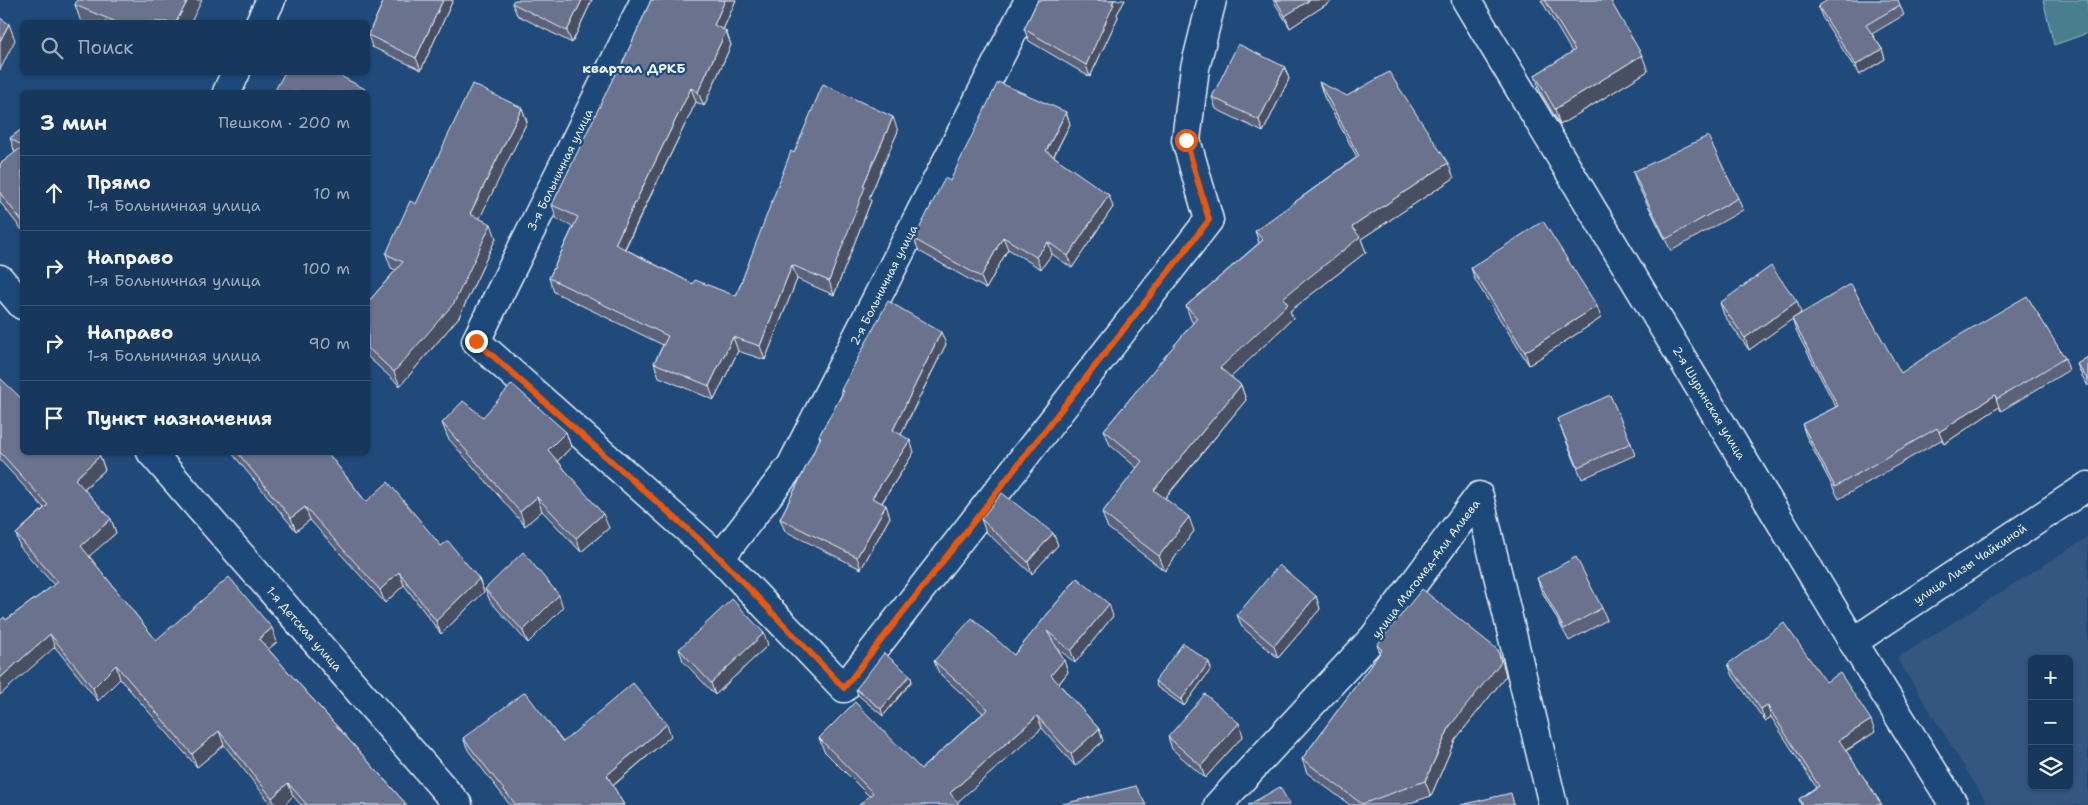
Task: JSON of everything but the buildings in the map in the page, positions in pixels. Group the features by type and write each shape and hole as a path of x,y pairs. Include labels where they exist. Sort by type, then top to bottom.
{"street":[{"path":"261,20 271,0"},
{"name":"3-я Больничная улица","path":"645,0 476,341 720,558"},
{"name":"2-я Больничная улица","path":"720,558 791,466 1029,0"},
{"path":"720,558 844,688 1209,220 1186,140 1195,68 1212,0"},
{"name":"2-я Шуринская улица","path":"1466,0 1853,642 1954,805"},
{"path":"228,90 235,75"},
{"path":"0,280 20,303"},
{"name":"1-я Детская улица","path":"154,455 458,805"},
{"name":"улица Лизы Чайкиной","path":"1853,642 2088,486"},
{"name":"улица Магомед-Али Алиева","path":"1218,805 1374,638 1479,496 1553,805"}],"shaded area":[{"path":"2088,537 2088,805 1988,805 1897,658"}],"green space":[{"path":"2043,0 2088,0 2088,33 2054,45"}],"district":[{"name":"квартал ДРКБ","path":"634,68"}],"route":[{"path":"476,341 720,558 844,688 1209,220 1186,140"}]}
